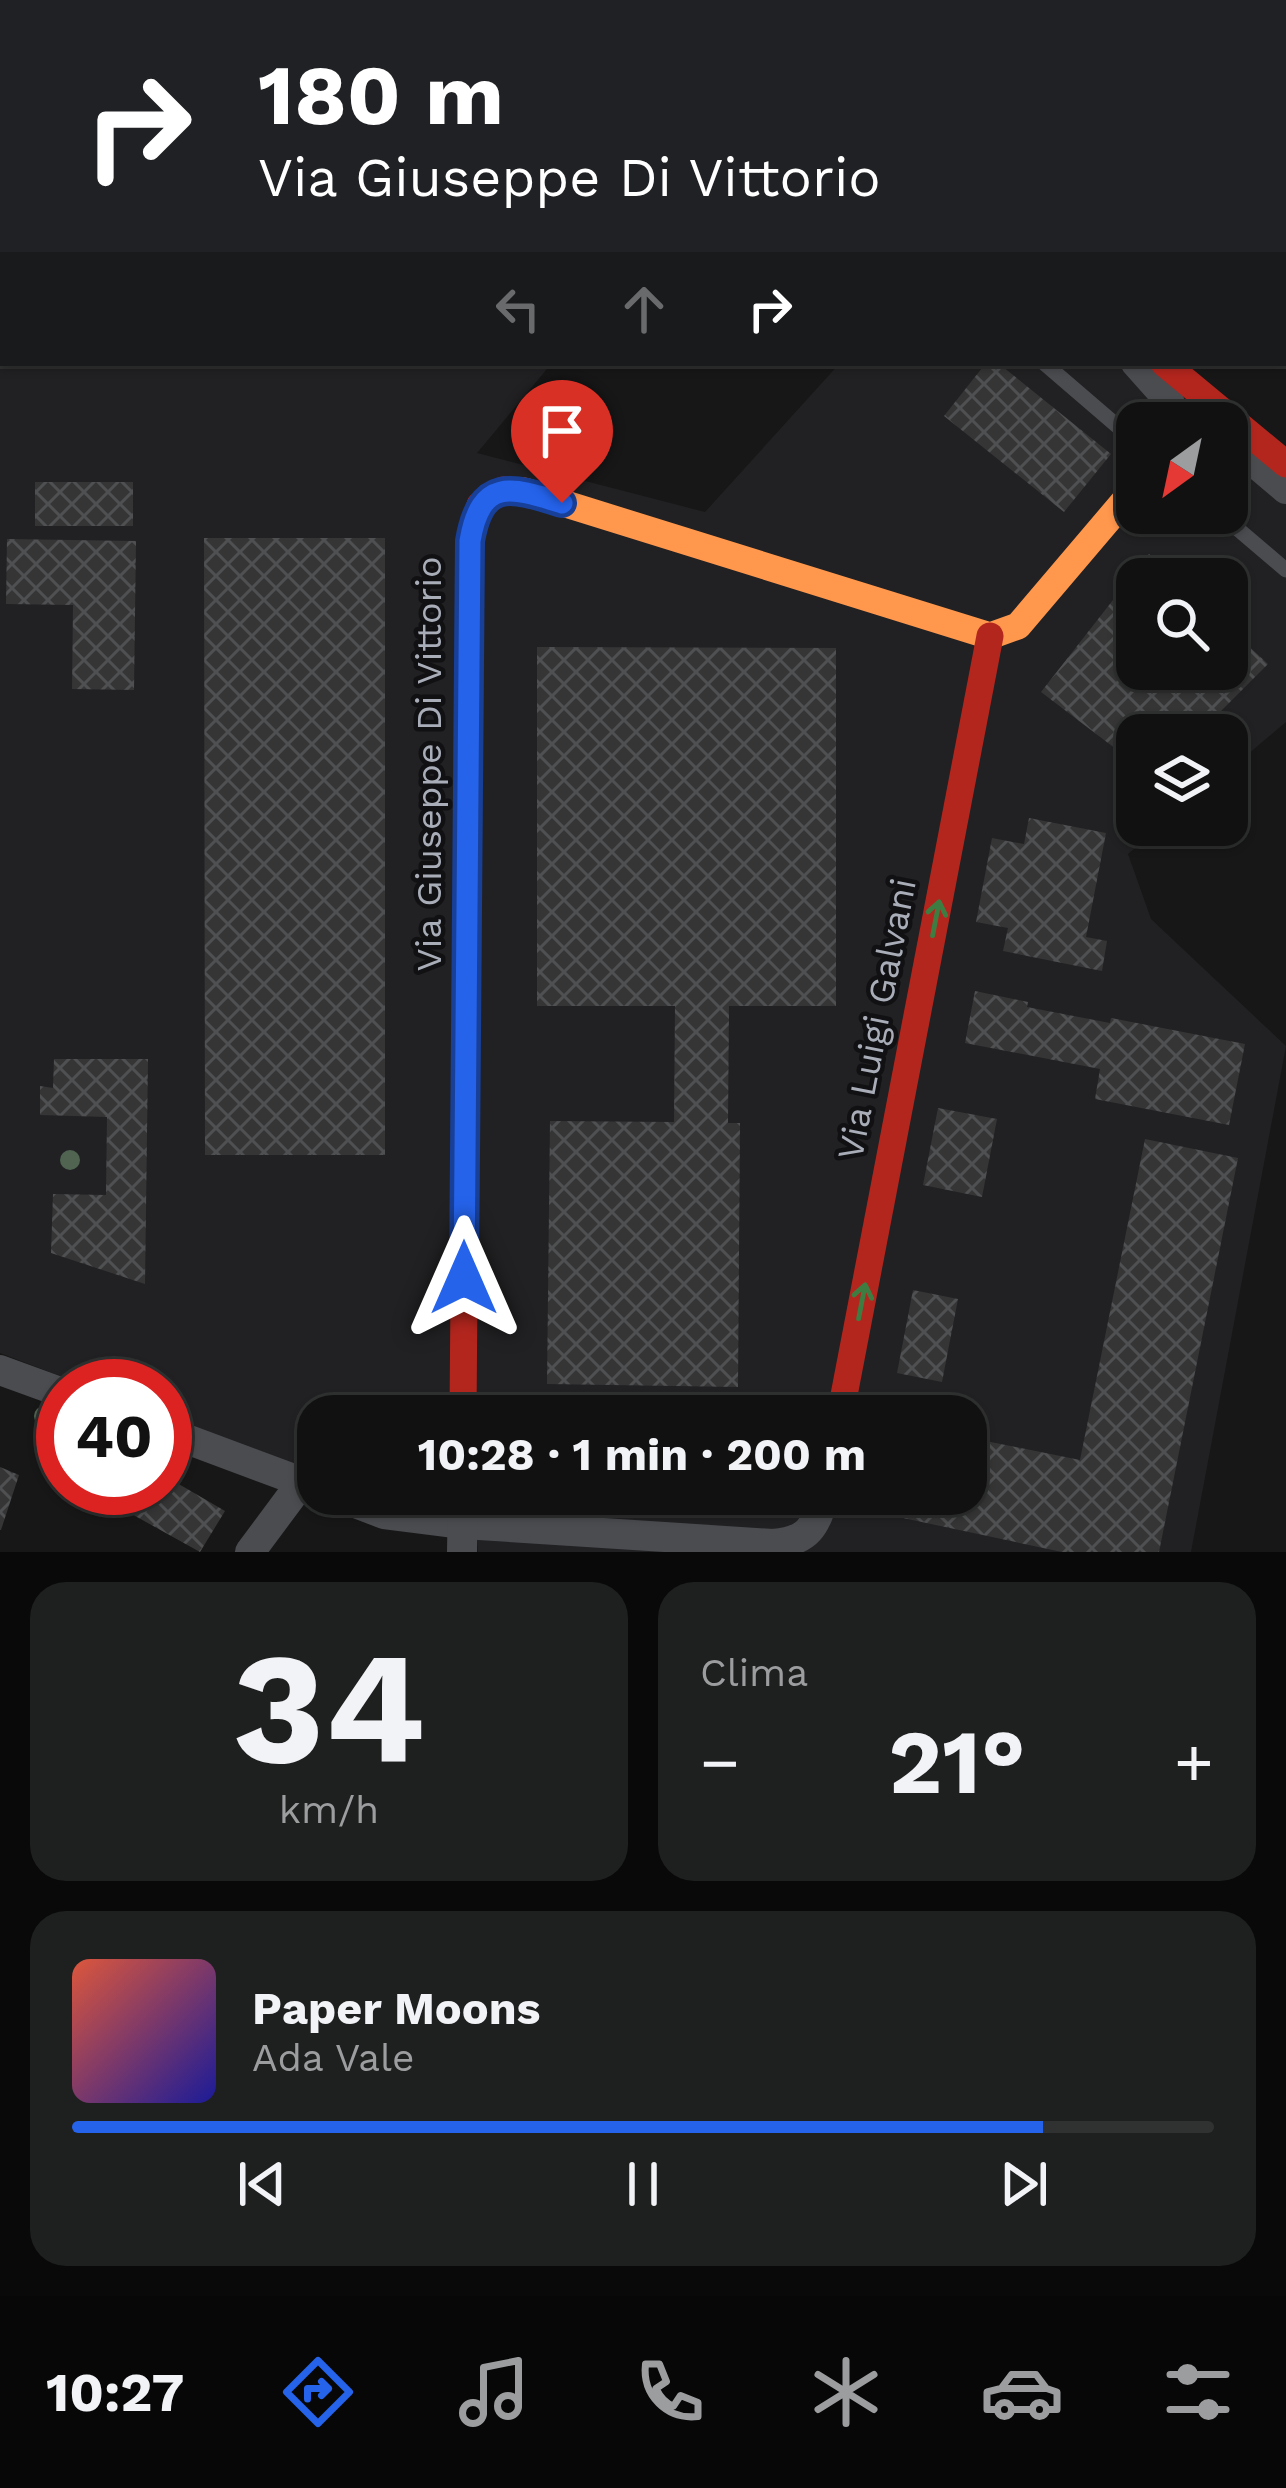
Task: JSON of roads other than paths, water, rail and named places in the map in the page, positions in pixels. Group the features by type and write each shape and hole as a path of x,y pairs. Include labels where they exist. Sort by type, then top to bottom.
{"street":[{"path":"1139,366 1169,402"},
{"path":"1168,366 1286,464"},
{"path":"1248,457 1286,489"},
{"name":"Via Giuseppe Di Vittorio","path":"464,1395 470,541 480,505 503,490 520,490 990,636"},
{"path":"990,636 1004,634 1031,613 1116,511"},
{"name":"Via Luigi Galvani","path":"844,1395 990,636"},
{"path":"0,1370 36,1383"},
{"path":"192,1441 297,1480"},
{"path":"250,1552 297,1500"},
{"path":"392,1515 772,1544 794,1542 808,1533 816,1515"}],"lane":[{"path":"1047,366 1116,425"},
{"path":"1244,534 1286,570"}]}
